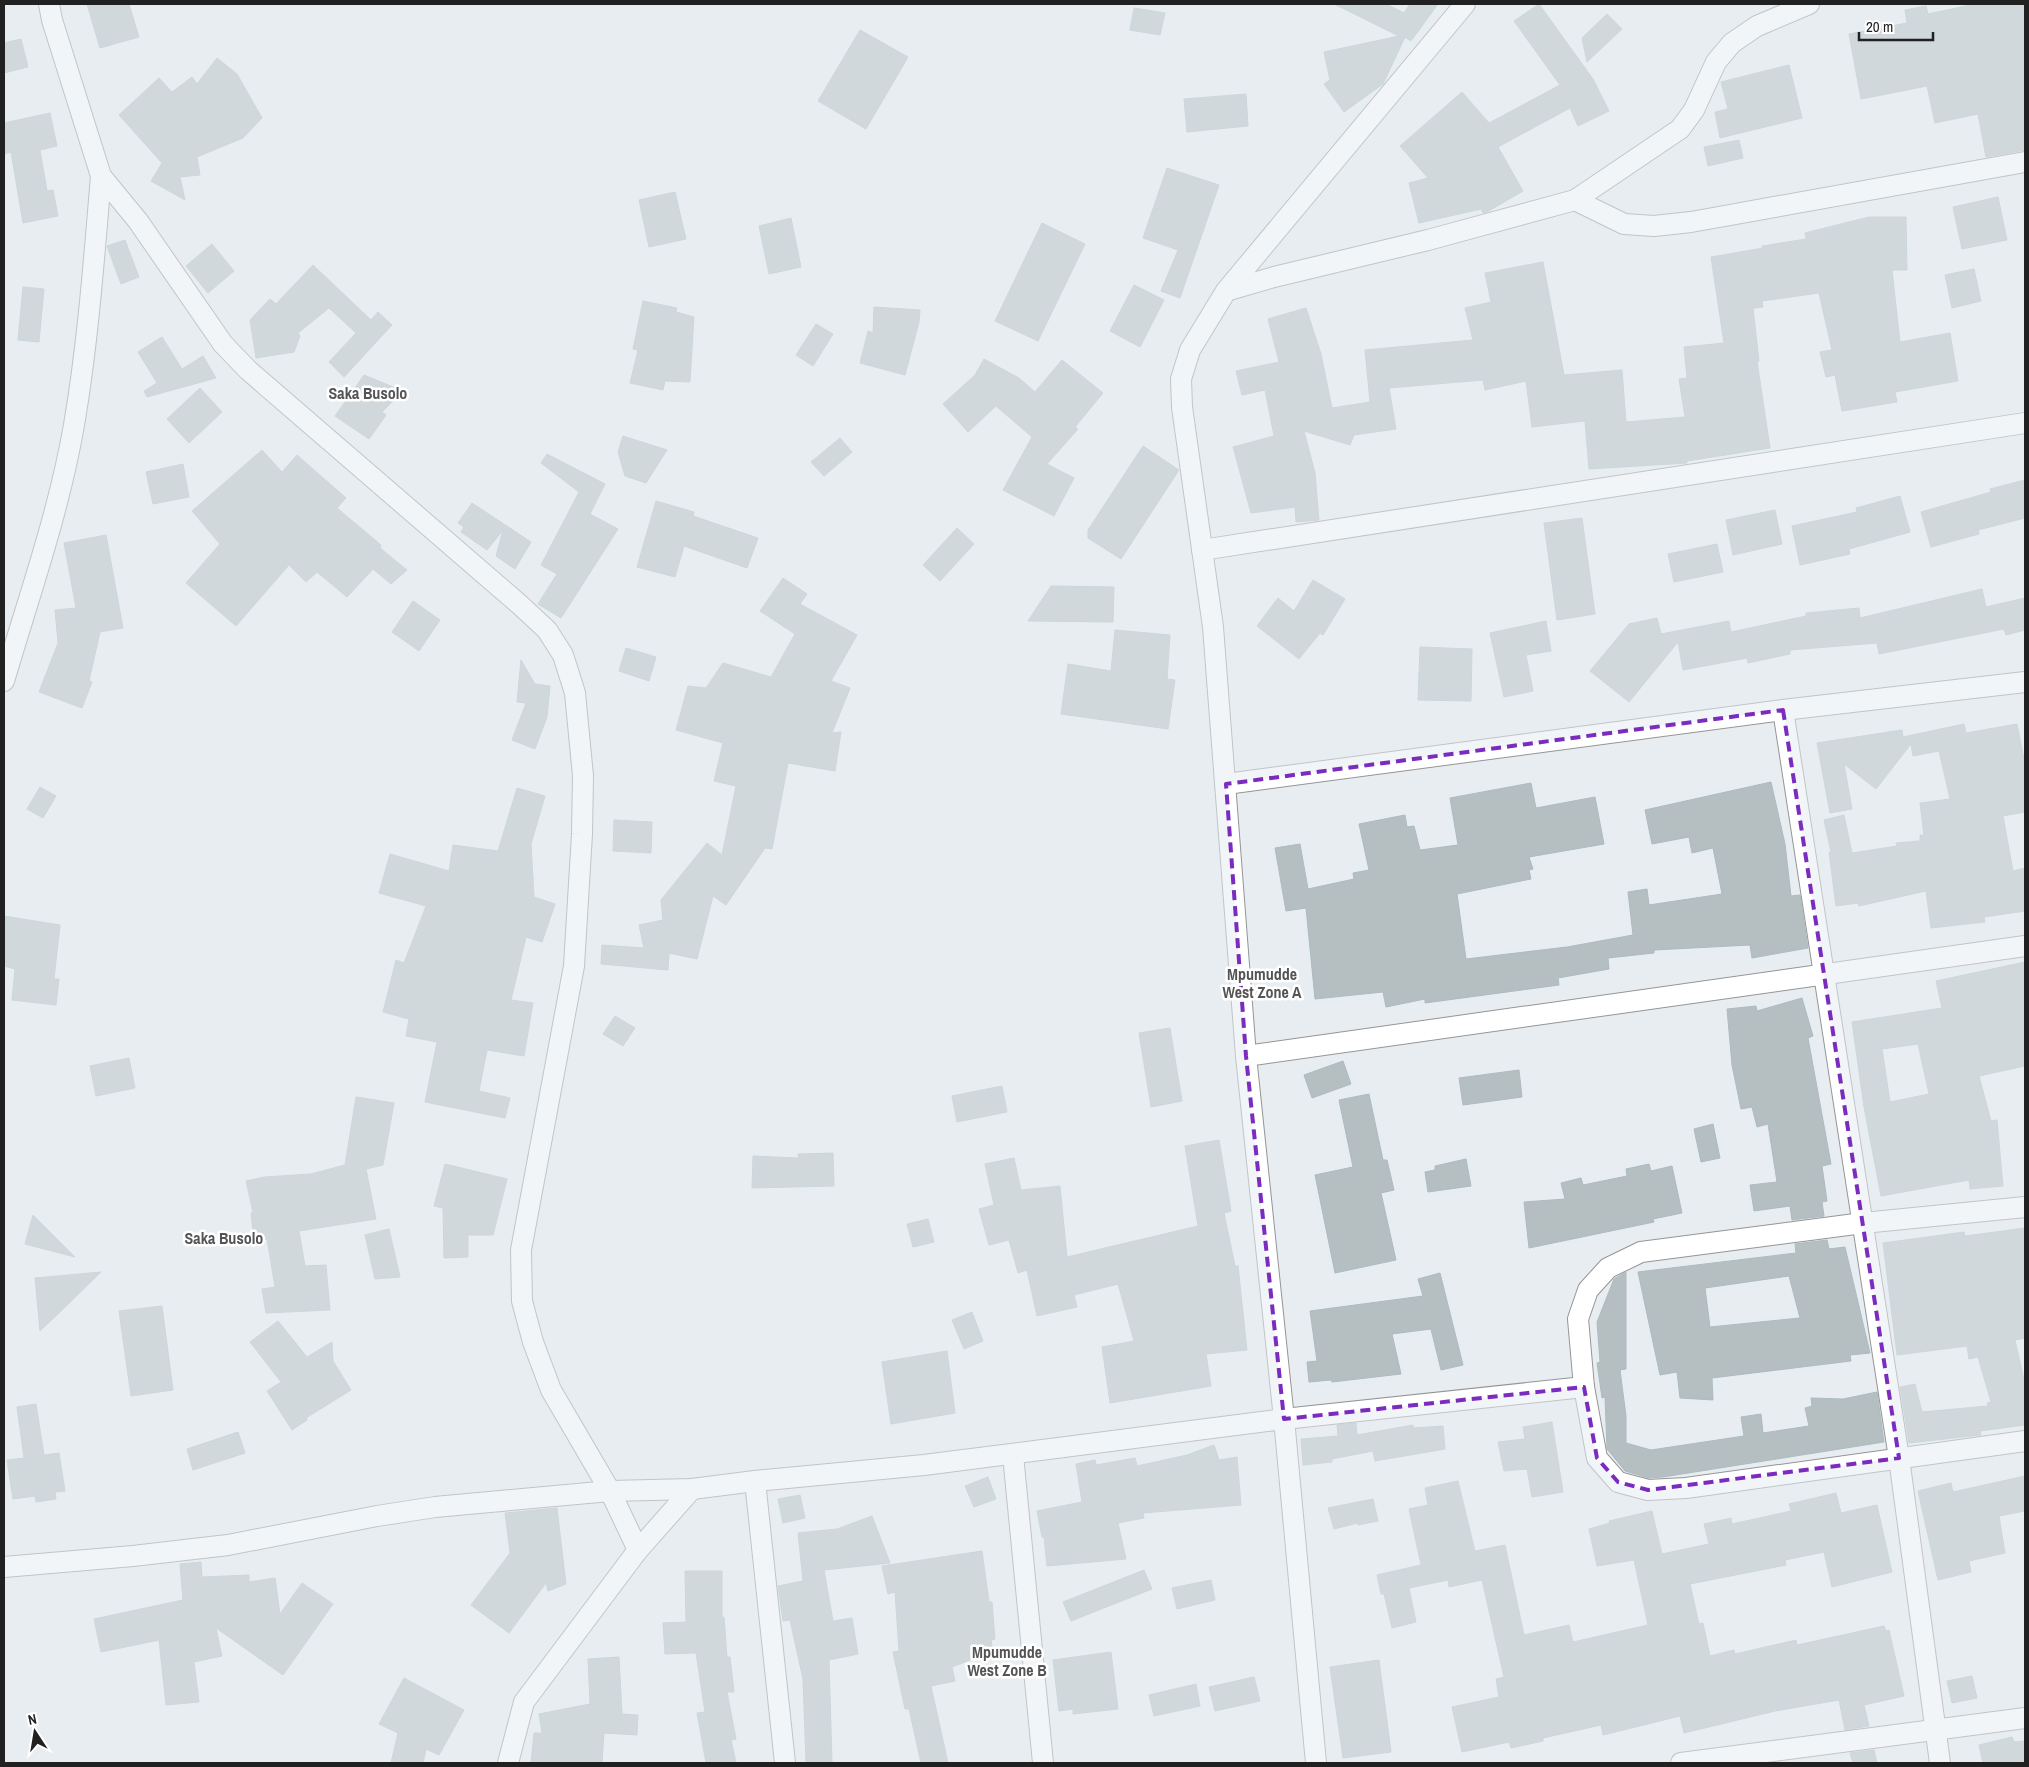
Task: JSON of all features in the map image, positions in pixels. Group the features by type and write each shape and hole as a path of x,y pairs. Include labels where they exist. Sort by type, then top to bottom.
{"street":[{"path":"50,4 52,20 101,176 138,222 223,344 248,370 519,604 547,630 563,654 575,693 583,776 582,834 574,966 521,1250 522,1300 533,1342 551,1390 610,1491 638,1550"},
{"path":"1316,1763 1284,1419 1246,1056 1213,626 1182,407 1181,379 1190,350 1226,292 1465,4"},
{"path":"1226,292 1274,277 1428,240 1575,200 1680,129 1694,110 1716,62 1732,43 1757,26 1809,4"},
{"path":"1575,200 1624,224 1654,226 1690,222 2025,162"},
{"path":"4,681 50,526 74,425 91,298 101,176"},
{"path":"1202,550 2025,423"},
{"path":"1226,784 1783,710 2025,682"},
{"path":"1783,710 1899,1458 1940,1763"},
{"path":"1246,1056 2025,946"},
{"path":"2025,1207 1862,1223 1641,1252 1608,1268 1588,1290 1578,1319 1584,1387 1597,1458 1618,1482 1648,1490 1686,1488 2025,1441"},
{"path":"4,1567 133,1556 228,1545 377,1516 435,1507 610,1491 692,1489 755,1480 1013,1455 1284,1419 1584,1387"},
{"path":"1013,1455 1043,1763"},
{"path":"755,1480 785,1763"},
{"path":"508,1763 524,1702 638,1550 692,1489"},
{"path":"1681,1763 2025,1718"}],"highlighted area":[{"path":"1783,710 1899,1458 1648,1490 1618,1482 1597,1458 1584,1387 1284,1419 1246,1056 1226,784"}],"building":[{"path":"87,4 129,4 139,37 100,48"},
{"path":"1334,4 1386,4 1404,13 1410,4 1438,4 1411,41 1405,37 1383,84 1344,112 1324,84 1330,80 1324,52 1399,36"},
{"path":"1539,4 1593,79 1609,111 1578,126 1570,108 1498,147 1523,191 1487,212 1483,213 1481,209 1419,223 1409,183 1428,178 1400,146 1462,92 1489,123 1560,85 1514,21"},
{"path":"1975,4 2025,4 2025,150 1986,157 1978,114 1935,123 1927,86 1861,99 1849,34 1907,23 1905,10 1926,6 1928,14"},
{"path":"1134,8 1165,13 1160,35 1130,30"},
{"path":"1607,14 1622,29 1587,62 1582,38"},
{"path":"860,30 908,57 866,129 818,101"},
{"path":"21,39 28,67 4,73 4,43"},
{"path":"217,58 237,74 262,118 243,138 197,157 200,175 180,177 185,200 151,181 162,163 119,115 159,78 172,92 192,77 197,84"},
{"path":"1789,65 1802,118 1720,138 1715,112 1728,109 1721,82"},
{"path":"1246,94 1248,126 1187,132 1184,99"},
{"path":"50,113 57,146 40,150 47,191 53,190 58,216 23,223 11,152 4,154 4,123"},
{"path":"1739,140 1743,158 1708,166 1704,147"},
{"path":"1167,168 1219,185 1180,298 1161,291 1178,250 1143,238"},
{"path":"675,192 686,239 649,247 639,200"},
{"path":"1998,197 2007,240 1962,249 1953,207"},
{"path":"1869,217 1906,217 1907,270 1892,270 1900,342 1950,333 1958,381 1895,392 1897,402 1842,411 1835,375 1826,377 1820,352 1832,350 1819,293 1762,301 1763,307 1753,308 1759,361 1757,361 1770,448 1687,461 1687,463 1589,469 1585,421 1532,427 1526,381 1485,390 1483,380 1389,388 1396,429 1354,435 1350,445 1304,431 1315,473 1319,520 1296,522 1295,507 1251,513 1233,447 1274,436 1265,390 1242,395 1236,371 1279,362 1268,319 1306,308 1321,354 1332,408 1370,402 1365,350 1473,340 1465,308 1491,302 1485,273 1543,262 1564,375 1622,370 1626,422 1685,417 1679,379 1687,378 1684,347 1724,343 1711,257 1806,239 1805,233"},
{"path":"791,218 801,267 769,274 759,226"},
{"path":"1042,223 1085,244 1038,341 995,321"},
{"path":"125,240 139,277 121,284 107,246"},
{"path":"212,244 234,271 208,293 186,266"},
{"path":"313,265 371,320 378,312 392,325 344,377 329,362 356,333 329,308 298,333 300,336 294,352 256,358 250,320 270,299 276,304"},
{"path":"1974,269 1981,301 1952,308 1945,275"},
{"path":"1134,285 1164,300 1140,347 1110,331"},
{"path":"23,287 44,289 39,342 18,340"},
{"path":"643,301 677,308 676,312 694,317 690,382 665,381 663,390 630,383 638,350 633,349"},
{"path":"874,307 920,310 919,322 905,375 860,363 868,331 873,333"},
{"path":"816,324 833,334 813,366 796,355"},
{"path":"162,337 182,369 203,356 216,378 147,397 144,391 157,383 138,352"},
{"path":"984,359 1019,378 1035,392 1062,360 1103,393 1075,427 1078,429 1047,464 1074,478 1054,516 1003,490 1032,437 996,406 968,432 943,404 975,375"},
{"path":"364,375 403,391 382,412 386,415 369,439 335,416"},
{"path":"200,388 222,412 189,443 167,419"},
{"path":"623,436 667,450 646,483 625,476 618,452"},
{"path":"840,438 852,452 824,476 811,462"},
{"path":"1143,446 1179,470 1121,559 1088,538 1088,530"},
{"path":"262,450 282,472 297,455 346,498 337,508 407,570 391,584 373,569 347,597 317,572 306,582 289,565 236,626 186,583 220,544 192,511"},
{"path":"547,454 605,484 590,514 618,529 561,618 538,604 557,574 541,565 579,492 541,463"},
{"path":"183,464 189,497 153,504 146,472"},
{"path":"2025,480 2025,518 1978,530 1979,534 1931,547 1921,512 1991,492 1990,489"},
{"path":"1900,496 1910,532 1849,549 1850,554 1800,565 1792,526 1857,512 1856,508"},
{"path":"656,501 694,512 693,516 758,538 747,568 684,546 675,577 637,567"},
{"path":"472,503 531,542 515,569 496,556 503,530 487,550 461,532 464,527 458,523"},
{"path":"1775,510 1782,544 1733,555 1726,520"},
{"path":"1582,518 1595,614 1557,620 1544,523"},
{"path":"957,528 974,544 940,581 923,565"},
{"path":"106,535 123,628 100,632 89,681 92,682 82,708 39,692 58,643 55,610 76,608 64,543"},
{"path":"1717,544 1723,572 1674,582 1668,554"},
{"path":"783,578 807,594 800,604 857,635 831,681 850,688 832,733 841,732 835,771 788,763 772,849 765,848 726,905 713,896 697,959 669,953 668,970 601,964 602,945 644,948 639,925 663,920 661,900 707,843 722,855 736,786 714,781 723,743 676,730 688,686 706,688 723,663 771,677 795,634 760,611"},
{"path":"1313,580 1345,599 1323,635 1320,633 1299,659 1257,626 1278,598 1294,611"},
{"path":"1051,586 1114,587 1113,622 1028,621"},
{"path":"1982,589 1986,607 2025,598 2025,630 2006,635 2004,629 1879,654 1877,643 1790,650 1790,654 1748,663 1747,658 1683,670 1678,642 1629,702 1590,671 1629,624 1657,618 1661,634 1729,621 1731,632 1806,616 1806,613 1859,608 1860,618"},
{"path":"413,601 440,620 419,651 392,632"},
{"path":"1546,621 1551,651 1526,655 1533,691 1504,697 1490,633"},
{"path":"1115,630 1170,635 1167,679 1175,680 1168,729 1061,714 1068,664 1111,671"},
{"path":"1420,647 1472,649 1471,701 1418,700"},
{"path":"626,648 656,657 649,681 619,671"},
{"path":"521,660 535,684 550,686 547,717 535,749 512,740 526,703 517,702"},
{"path":"1964,724 1966,733 2017,724 2025,764 2025,812 2003,816 2013,871 2025,868 2025,911 1984,917 1985,922 1931,928 1926,891 1859,906 1858,903 1836,906 1829,852 1831,852 1824,820 1844,815 1852,853 1897,846 1896,843 1920,841 1920,835 1924,835 1920,803 1950,799 1939,751 1913,756 1911,744 1876,789 1844,764 1852,809 1830,813 1817,743 1902,730 1903,737"},
{"path":"1771,782 1785,844 1791,896 1800,895 1808,948 1752,958 1750,945 1654,950 1654,953 1608,958 1609,969 1558,978 1559,985 1425,1003 1425,999 1386,1007 1383,992 1315,999 1306,908 1286,911 1275,848 1300,844 1308,889 1354,879 1353,873 1369,870 1359,824 1405,815 1407,827 1414,826 1420,850 1458,845 1450,798 1531,783 1536,808 1595,797 1604,844 1529,857 1533,869 1529,870 1531,879 1457,894 1466,959 1567,947 1633,935 1628,892 1647,889 1649,905 1722,894 1713,848 1692,853 1689,837 1652,844 1645,810"},
{"path":"40,787 56,796 43,818 27,809"},
{"path":"517,788 545,796 531,844 534,897 555,904 542,942 526,937 511,1000 533,1003 524,1056 487,1050 479,1091 510,1098 505,1118 425,1102 437,1042 406,1036 409,1019 383,1012 396,960 404,963 426,906 379,893 390,854 449,871 453,845 498,851"},
{"path":"614,820 652,822 651,853 613,851"},
{"path":"4,916 60,925 54,979 59,979 56,1005 12,1000 15,969 4,966"},
{"path":"2025,962 2025,1066 1979,1076 1991,1121 1997,1120 2003,1186 1970,1189 1969,1180 1881,1196 1864,1107 1852,1022 1942,1008 1936,981","holes":["1918,1044 1929,1094 1890,1102 1882,1049"]},
{"path":"1802,998 1813,1036 1808,1038 1831,1164 1822,1166 1827,1201 1822,1202 1824,1216 1792,1220 1790,1206 1754,1211 1750,1185 1777,1182 1768,1124 1757,1127 1752,1107 1741,1109 1732,1065 1727,1009 1756,1006 1757,1011"},
{"path":"615,1016 635,1028 623,1046 603,1034"},
{"path":"1170,1028 1182,1101 1151,1107 1139,1033"},
{"path":"129,1058 135,1088 96,1096 90,1066"},
{"path":"1343,1061 1351,1084 1312,1098 1304,1075"},
{"path":"1519,1070 1522,1097 1463,1105 1459,1078"},
{"path":"1002,1086 1007,1112 957,1122 952,1096"},
{"path":"1369,1094 1383,1160 1387,1160 1394,1190 1381,1193 1396,1260 1335,1273 1315,1175 1353,1167 1339,1100"},
{"path":"356,1097 394,1103 383,1165 366,1169 376,1219 299,1231 305,1266 326,1265 330,1310 266,1313 262,1289 275,1287 267,1239 254,1241 251,1213 253,1212 246,1181 264,1177 311,1174 345,1165"},
{"path":"1713,1124 1720,1158 1701,1162 1694,1129"},
{"path":"1219,1140 1231,1211 1224,1213 1235,1266 1238,1266 1247,1350 1206,1354 1211,1386 1110,1403 1102,1347 1134,1341 1118,1284 1074,1295 1077,1307 1037,1316 1027,1270 1018,1273 1009,1240 989,1245 979,1209 994,1205 985,1164 1014,1158 1021,1190 1060,1186 1067,1257 1198,1226 1185,1146"},
{"path":"833,1153 834,1186 752,1188 753,1156 799,1158 798,1154"},
{"path":"1466,1159 1471,1186 1428,1192 1425,1172 1435,1170 1435,1166"},
{"path":"445,1164 507,1179 493,1235 468,1235 468,1257 444,1258 443,1208 434,1206"},
{"path":"1649,1164 1651,1171 1672,1166 1682,1213 1653,1219 1654,1222 1529,1248 1524,1202 1565,1199 1561,1183 1581,1178 1583,1185 1627,1176 1626,1169"},
{"path":"33,1215 75,1257 25,1244"},
{"path":"928,1219 934,1242 913,1247 907,1224"},
{"path":"2025,1228 2025,1338 2015,1340 2025,1384 2025,1425 1980,1431 1981,1435 1909,1443 1900,1387 1915,1384 1922,1412 1988,1406 1987,1403 1991,1402 1978,1357 1969,1359 1967,1346 1897,1355 1883,1243 1964,1232 1965,1236"},
{"path":"389,1229 400,1277 375,1279 365,1235"},
{"path":"1827,1240 1829,1249 1845,1247 1870,1353 1850,1355 1851,1361 1712,1378 1713,1400 1680,1398 1677,1372 1660,1375 1638,1272 1796,1253 1795,1244","holes":["1789,1276 1800,1318 1710,1327 1705,1288"]},
{"path":"101,1272 60,1312 40,1331 35,1278"},
{"path":"1626,1272 1626,1369 1620,1370 1626,1416 1626,1443 1651,1450 1744,1436 1741,1417 1761,1414 1763,1433 1809,1426 1805,1408 1812,1406 1811,1398 1843,1399 1877,1392 1884,1442 1663,1477 1649,1478 1625,1471 1607,1449 1605,1397 1602,1398 1597,1363 1600,1362 1597,1322 1614,1279"},
{"path":"1440,1273 1463,1365 1441,1370 1431,1329 1392,1334 1401,1374 1332,1382 1331,1380 1309,1382 1307,1362 1317,1361 1310,1311 1423,1296 1418,1279"},
{"path":"162,1306 173,1390 131,1396 119,1311"},
{"path":"972,1312 983,1341 964,1349 952,1320"},
{"path":"278,1321 307,1357 332,1342 333,1361 351,1390 306,1418 307,1420 292,1430 267,1391 281,1382 250,1342"},
{"path":"947,1351 955,1413 891,1424 882,1362"},
{"path":"36,1404 44,1455 59,1453 65,1491 55,1492 56,1499 36,1502 35,1496 13,1499 7,1460 24,1458 17,1407"},
{"path":"1552,1422 1563,1492 1532,1497 1527,1469 1504,1471 1498,1442 1525,1439 1523,1427"},
{"path":"1356,1423 1357,1435 1413,1425 1413,1428 1443,1426 1445,1449 1375,1461 1373,1451 1332,1459 1332,1462 1303,1465 1301,1439 1338,1436 1337,1425"},
{"path":"238,1432 245,1453 193,1470 187,1449"},
{"path":"1214,1445 1219,1460 1237,1457 1241,1505 1143,1513 1144,1518 1118,1523 1126,1559 1047,1566 1044,1537 1042,1537 1037,1511 1082,1502 1076,1464 1095,1460 1096,1465 1135,1458 1137,1466 1187,1455"},
{"path":"2025,1476 2025,1511 1999,1516 2005,1553 1969,1561 1971,1572 1938,1580 1918,1491 1951,1483 1953,1492"},
{"path":"988,1477 996,1499 974,1507 965,1486"},
{"path":"1458,1481 1475,1551 1505,1545 1524,1635 1569,1625 1573,1642 1648,1625 1634,1560 1597,1566 1589,1529 1610,1523 1609,1521 1652,1511 1662,1554 1709,1544 1704,1524 1731,1518 1732,1524 1791,1511 1789,1504 1836,1493 1841,1513 1877,1505 1892,1572 1832,1587 1824,1552 1785,1560 1786,1565 1690,1584 1699,1624 1703,1623 1710,1656 1734,1650 1735,1654 1796,1640 1797,1645 1884,1626 1886,1631 1889,1630 1904,1696 1864,1705 1869,1726 1845,1730 1839,1700 1775,1711 1684,1733 1680,1716 1603,1735 1601,1725 1543,1738 1543,1741 1511,1748 1509,1742 1462,1752 1452,1707 1499,1697 1496,1679 1504,1677 1482,1580 1449,1587 1448,1580 1409,1588 1416,1622 1392,1628 1384,1594 1381,1594 1377,1575 1421,1565 1409,1509 1428,1505 1425,1488"},
{"path":"800,1495 805,1518 783,1523 778,1499"},
{"path":"1373,1499 1378,1521 1358,1525 1358,1523 1334,1529 1328,1508"},
{"path":"557,1508 566,1584 548,1591 546,1583 509,1633 471,1605 510,1553 505,1513"},
{"path":"872,1516 890,1563 824,1570 833,1621 852,1618 858,1654 829,1660 832,1763 806,1763 803,1679 790,1620 783,1621 778,1586 803,1581 798,1533 837,1529"},
{"path":"982,1551 989,1602 992,1602 995,1639 991,1640 993,1651 952,1667 955,1681 931,1686 948,1763 921,1763 909,1709 905,1709 893,1652 899,1651 895,1592 888,1594 882,1566"},
{"path":"201,1562 202,1577 249,1575 249,1582 275,1578 280,1614 302,1583 333,1604 283,1675 216,1628 222,1656 194,1662 199,1702 166,1705 159,1640 101,1652 94,1619 183,1600 180,1564"},
{"path":"1144,1570 1152,1589 1071,1621 1063,1602"},
{"path":"685,1571 722,1571 722,1617 724,1617 727,1657 730,1657 734,1692 727,1692 736,1739 731,1740 736,1763 706,1763 697,1713 705,1712 696,1653 665,1654 663,1623 686,1622"},
{"path":"1211,1580 1215,1600 1177,1609 1172,1588"},
{"path":"1111,1652 1118,1709 1073,1714 1073,1709 1059,1711 1053,1660"},
{"path":"619,1657 622,1714 638,1715 637,1735 604,1733 602,1763 531,1763 534,1733 542,1733 539,1714 590,1704 588,1659"},
{"path":"1379,1660 1391,1752 1343,1758 1330,1667"},
{"path":"1972,1676 1977,1698 1952,1703 1947,1681"},
{"path":"1254,1677 1260,1701 1215,1711 1209,1687"},
{"path":"404,1678 464,1710 439,1755 426,1749 423,1763 391,1763 398,1733 379,1724"},
{"path":"1196,1684 1200,1706 1154,1716 1149,1695"},
{"path":"2012,1737 2014,1742 2025,1741 2025,1763 1983,1763 1979,1745"},
{"path":"1874,1750 1877,1763 1853,1763 1850,1753"}],"district":[{"name":"Saka Busolo","path":"368,393"},
{"name":"Mpumudde West Zone A","path":"1262,983"},
{"name":"Saka Busolo","path":"224,1238"},
{"name":"Mpumudde West Zone B","path":"1007,1661"}]}
